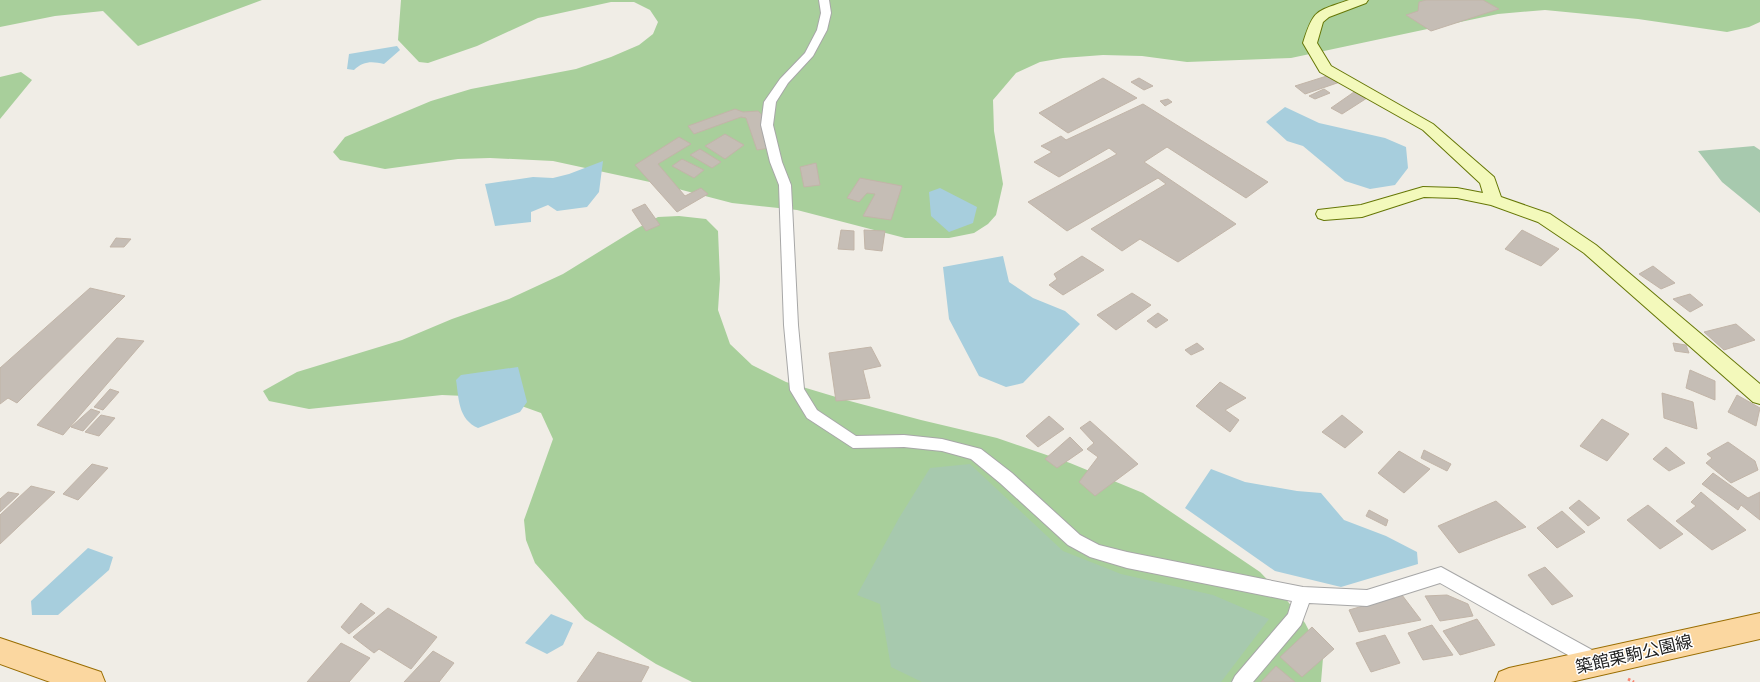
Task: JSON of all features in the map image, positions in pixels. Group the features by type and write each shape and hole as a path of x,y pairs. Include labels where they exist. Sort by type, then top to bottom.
{"main road":[{"name":"築館栗駒公園線","path":"1509,682 1760,626"},
{"path":"0,651 91,682"}],"street":[{"path":"824,0 826,13 822,30 809,54 784,81 770,102 767,125 776,162 785,185 791,325 797,390 812,414 853,442 912,442 942,445 976,454 1006,478 1074,540 1096,552 1127,560 1303,595 1367,598 1441,575 1597,662"},
{"path":"1361,0 1324,14 1317,20 1310,43 1325,69 1428,127 1488,181 1494,200"},
{"path":"1324,214 1362,211 1423,192 1457,193 1494,200 1544,218 1590,249 1760,396"},
{"path":"1241,682 1295,618 1303,595"}],"green space":[{"path":"0,0 262,0 138,46 103,11 55,16 0,27"},
{"path":"401,0 1760,0 1760,22 1749,27 1727,32 1638,19 1545,10 1498,14 1291,58 1187,62 1142,56 1103,55 1063,58 1040,62 1016,73 993,100 994,131 1003,184 996,215 988,224 974,233 949,238 905,238 797,210 732,203 659,184 553,161 490,158 458,159 385,169 340,160 333,152 345,137 431,101 471,89 576,69 611,57 639,45 653,34 658,22 650,10 634,2 611,2 538,18 477,46 428,63 419,62 398,40"},
{"path":"21,72 32,80 0,119 0,77"},
{"path":"1754,146 1760,150 1760,213 1722,182 1698,151"},
{"path":"679,216 706,219 718,231 720,279 718,310 730,344 752,365 786,382 846,400 997,438 1070,463 1143,493 1260,572 1285,598 1305,623 1323,658 1321,682 692,682 656,664 585,619 535,563 526,540 524,520 553,439 541,413 516,404 488,397 442,395 309,409 269,401 263,391 297,372 402,340 452,319 509,299 563,274 658,217"},
{"path":"970,464 1063,551 1121,574 1213,595 1269,619 1221,682 922,682 891,667 880,604 857,595 899,518 930,468"}],"water":[{"path":"397,46 400,50 384,64 368,62 354,70 347,69 349,54"},
{"path":"1285,107 1319,123 1385,138 1406,147 1408,168 1395,185 1370,189 1345,181 1303,146 1287,141 1266,122"},
{"path":"603,161 599,192 587,207 557,211 548,205 531,212 531,222 495,226 485,184 533,177 553,178 569,174"},
{"path":"940,188 977,207 973,223 949,232 931,216 929,192"},
{"path":"1003,256 1009,282 1033,298 1065,311 1080,324 1023,383 1006,387 979,376 949,319 943,267"},
{"path":"518,367 527,402 520,412 478,428 471,424 463,414 459,401 456,380 461,375"},
{"path":"1211,469 1245,482 1297,491 1321,493 1344,520 1386,536 1417,552 1418,564 1341,587 1275,571 1185,508"},
{"path":"88,548 113,557 109,570 58,615 32,615 31,601"},
{"path":"551,614 573,623 563,645 547,654 525,643"}],"building":[{"path":"1426,0 1483,0 1499,9 1431,31 1406,15 1418,11 1419,2"},
{"path":"1330,75 1340,82 1305,94 1295,86"},
{"path":"1103,78 1137,98 1068,133 1039,113"},
{"path":"1139,78 1153,86 1144,90 1131,82"},
{"path":"1324,89 1330,93 1315,99 1309,96"},
{"path":"1354,92 1367,98 1342,114 1331,108"},
{"path":"1168,99 1172,102 1165,106 1160,101"},
{"path":"1143,104 1268,182 1246,198 1167,147 1144,162 1236,224 1178,262 1140,239 1122,251 1091,229 1166,184 1158,178 1067,231 1028,202 1117,154 1109,148 1059,177 1034,162 1052,152 1041,146 1061,136 1066,140"},
{"path":"735,109 743,112 758,111 764,117 769,148 757,150 746,118 741,117 694,134 688,126"},
{"path":"725,134 744,145 725,159 705,146"},
{"path":"679,137 691,144 658,164 685,196 701,188 708,194 677,212 635,165"},
{"path":"700,149 721,162 712,168 690,155"},
{"path":"682,159 704,170 694,178 672,166"},
{"path":"816,163 820,185 804,187 800,167"},
{"path":"860,178 902,186 891,220 863,216 875,194 867,193 859,202 847,198"},
{"path":"645,204 660,225 646,231 632,210"},
{"path":"841,230 854,231 854,250 838,249"},
{"path":"864,230 885,231 882,251 865,249"},
{"path":"1522,230 1559,249 1541,266 1505,249"},
{"path":"116,238 131,239 124,247 110,247"},
{"path":"1082,256 1104,270 1063,295 1049,285 1057,279 1054,274"},
{"path":"1653,266 1675,283 1661,289 1639,274"},
{"path":"90,288 125,296 17,403 8,398 0,404 0,368"},
{"path":"1132,293 1151,305 1116,330 1097,315"},
{"path":"1690,294 1703,305 1690,312 1673,299"},
{"path":"1158,313 1168,320 1156,328 1147,321"},
{"path":"1736,324 1755,340 1724,350 1704,332"},
{"path":"117,338 144,341 63,435 37,425"},
{"path":"1197,343 1204,349 1191,355 1185,350"},
{"path":"1673,343 1686,345 1689,353 1675,351"},
{"path":"871,347 881,366 863,370 870,398 836,401 829,353"},
{"path":"1690,370 1715,381 1715,400 1686,388"},
{"path":"1220,382 1246,398 1225,410 1239,420 1230,432 1196,406"},
{"path":"110,389 119,392 103,410 94,407"},
{"path":"1662,393 1693,402 1697,429 1664,418"},
{"path":"1737,395 1760,408 1756,426 1728,412"},
{"path":"91,409 100,412 83,431 71,427"},
{"path":"101,415 115,418 99,436 85,432"},
{"path":"1342,415 1363,432 1345,448 1322,432"},
{"path":"1049,416 1064,429 1038,447 1026,436"},
{"path":"1602,419 1629,434 1607,461 1580,446"},
{"path":"1090,421 1138,464 1095,496 1079,482 1098,457 1087,449 1094,443 1080,428"},
{"path":"1070,437 1083,450 1057,468 1045,459"},
{"path":"1728,442 1755,461 1758,470 1731,483 1706,463 1712,458 1707,454"},
{"path":"1666,447 1685,463 1669,471 1653,459"},
{"path":"1424,450 1451,464 1447,471 1421,458"},
{"path":"1399,451 1430,469 1404,493 1378,473"},
{"path":"92,464 108,468 78,500 63,494"},
{"path":"1713,473 1748,498 1760,492 1760,520 1741,505 1738,510 1702,484"},
{"path":"31,486 55,492 0,544 0,515"},
{"path":"8,492 19,494 0,512 0,499"},
{"path":"1701,492 1746,530 1712,550 1676,521 1696,506 1691,502"},
{"path":"1579,500 1600,518 1588,526 1569,508"},
{"path":"1496,501 1526,527 1459,553 1438,526"},
{"path":"1648,505 1683,534 1660,549 1627,520"},
{"path":"1369,510 1388,520 1386,526 1366,516"},
{"path":"1562,511 1585,532 1557,548 1537,528"},
{"path":"1545,567 1573,596 1552,605 1528,575"},
{"path":"1402,595 1421,620 1359,632 1349,610"},
{"path":"1447,595 1468,604 1473,616 1440,621 1425,596"},
{"path":"361,603 375,613 349,634 341,627"},
{"path":"388,608 437,637 411,669 379,649 374,653 353,637"},
{"path":"1477,619 1495,645 1460,655 1443,631"},
{"path":"1432,625 1453,655 1423,660 1408,633"},
{"path":"1312,627 1334,649 1302,677 1280,657"},
{"path":"1385,635 1400,663 1371,672 1356,643"},
{"path":"341,643 370,658 349,682 307,682"},
{"path":"433,651 454,663 439,682 404,682"},
{"path":"598,652 649,667 641,682 577,682"},
{"path":"1276,666 1295,682 1261,682"}]}
